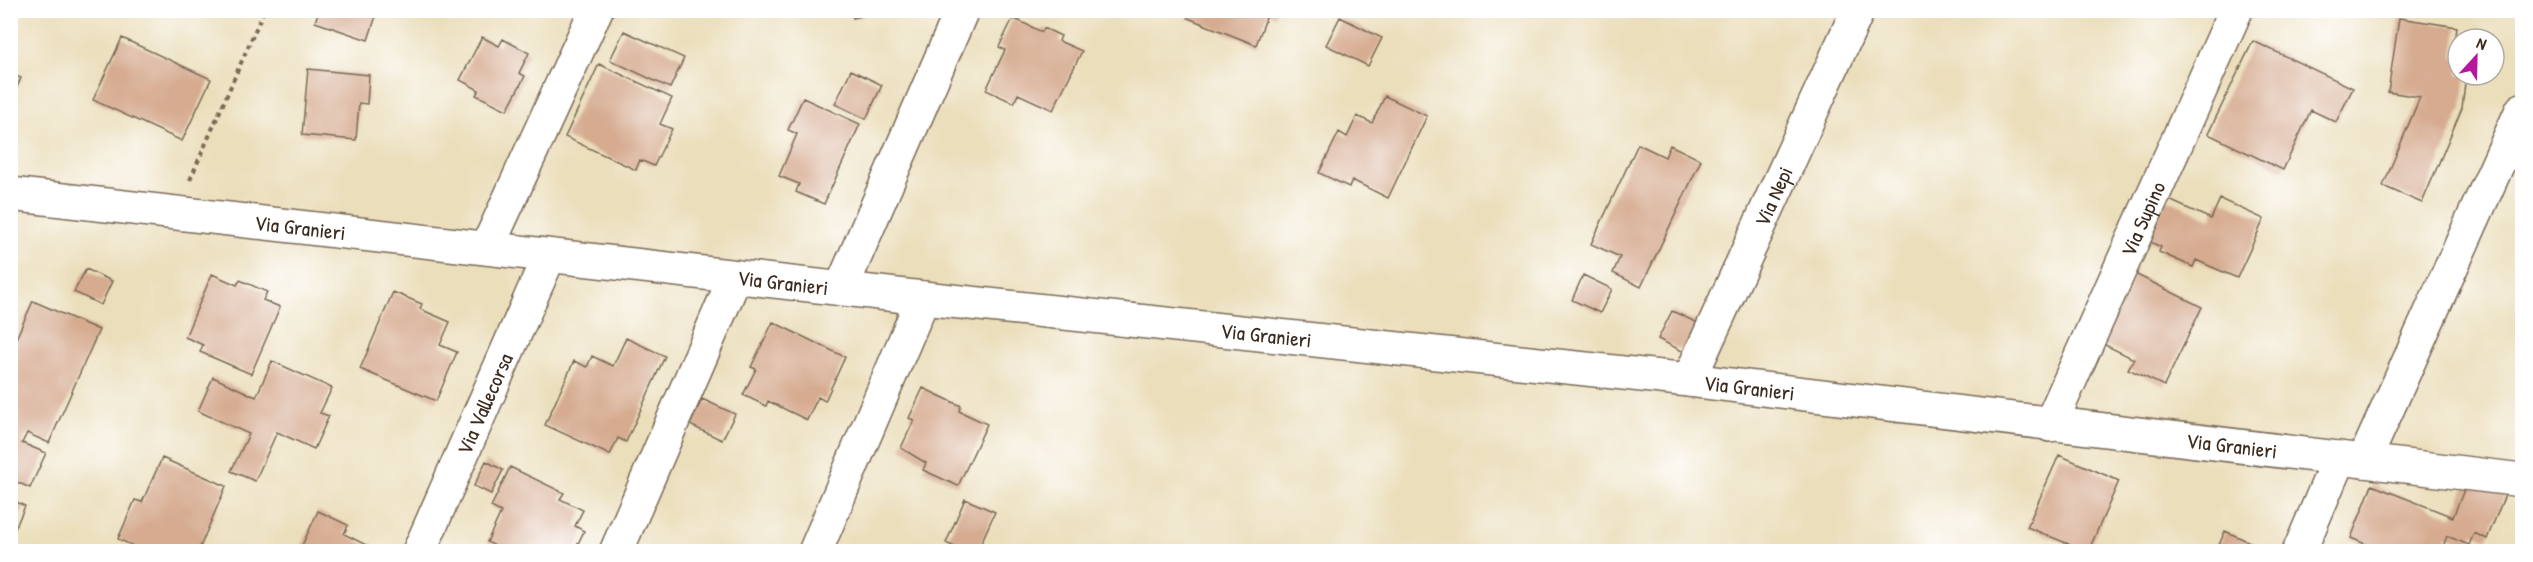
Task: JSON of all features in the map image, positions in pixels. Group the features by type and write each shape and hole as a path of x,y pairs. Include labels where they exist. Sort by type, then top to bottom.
{"street":[{"path":"487,248 596,10"},
{"path":"841,289 962,10"},
{"name":"Via Nepi","path":"1689,380 1858,10"},
{"name":"Via Supino","path":"2050,425 2236,10"},
{"path":"2299,552 2351,460 2523,111"},
{"name":"Via Granieri","path":"10,194 841,289 1689,380 2523,480"},
{"name":"Via Vallecorsa","path":"419,552 549,256"},
{"path":"616,552 735,277"},
{"path":"814,552 923,298"}],"path":[{"path":"176,213 264,10"}],"building":[{"path":"319,10 378,10 368,40 315,22"},
{"path":"851,10 880,10 880,11 853,18"},
{"path":"1191,10 1277,10 1275,16 1268,13 1256,45 1188,18"},
{"path":"1340,17 1382,38 1368,66 1326,45"},
{"path":"1013,18 1042,32 1044,28 1061,36 1059,41 1082,51 1053,110 1018,94 1014,103 986,90 1005,50 999,47"},
{"path":"2399,18 2457,27 2446,27 2446,87 2465,87 2462,108 2422,203 2383,186 2420,97 2388,92"},
{"path":"624,31 684,58 670,88 610,60"},
{"path":"482,37 499,46 503,39 529,53 519,73 525,76 507,110 476,95 479,90 460,80"},
{"path":"122,38 211,79 182,141 93,100"},
{"path":"2253,41 2353,88 2336,122 2311,110 2283,170 2208,134"},
{"path":"599,64 672,98 660,124 672,129 654,166 640,160 636,170 565,137"},
{"path":"308,69 369,75 367,104 359,103 356,140 302,135"},
{"path":"851,70 882,85 866,119 835,104"},
{"path":"10,73 21,78 10,102"},
{"path":"1385,96 1427,116 1388,198 1352,180 1349,187 1319,173 1339,132 1347,137 1357,116 1372,123"},
{"path":"803,98 860,124 824,204 796,192 799,184 779,176 797,134 788,130"},
{"path":"1638,144 1665,157 1670,145 1701,160 1641,287 1613,273 1620,257 1591,244"},
{"path":"2167,199 2211,219 2220,199 2264,219 2237,278 2196,260 2193,267 2159,252 2161,247 2148,241"},
{"path":"86,269 112,281 101,305 74,292"},
{"path":"212,274 237,285 240,280 267,292 263,300 280,307 251,374 200,352 203,345 185,337"},
{"path":"2135,274 2202,307 2164,386 2128,369 2134,359 2101,343"},
{"path":"1583,275 1612,289 1600,313 1572,300"},
{"path":"393,292 422,304 420,309 450,322 440,345 457,352 436,401 360,369"},
{"path":"33,301 99,330 49,443 27,433 22,443 46,453 30,488 10,479 10,352"},
{"path":"1672,311 1698,323 1684,352 1658,339"},
{"path":"773,322 845,357 825,401 818,397 807,420 768,401 766,406 743,395 756,369 751,367"},
{"path":"626,338 665,356 626,442 618,438 610,455 545,425 574,361 587,367 592,356 613,366"},
{"path":"272,361 332,388 320,413 329,416 314,449 277,432 255,481 231,471 249,434 198,411 213,377 256,397"},
{"path":"923,388 961,406 959,411 987,424 958,486 923,470 926,463 901,448 914,420 909,418"},
{"path":"702,399 735,414 722,440 690,425"},
{"path":"2059,455 2119,481 2088,552 2027,527"},
{"path":"162,458 226,486 198,552 146,552 118,539 135,500 142,502"},
{"path":"486,461 503,470 491,494 474,486"},
{"path":"510,467 564,493 560,499 583,510 575,526 584,531 574,552 507,552 487,542 501,512 491,507"},
{"path":"2468,480 2505,495 2487,539 2474,533 2469,545 2447,536 2441,552 2384,552 2351,538 2372,485 2453,517"},
{"path":"10,499 25,506 10,540"},
{"path":"965,499 995,512 977,552 965,552 946,543"},
{"path":"318,511 348,525 344,534 374,549 373,552 299,552"},
{"path":"2225,531 2254,544 2251,552 2216,552"}]}
